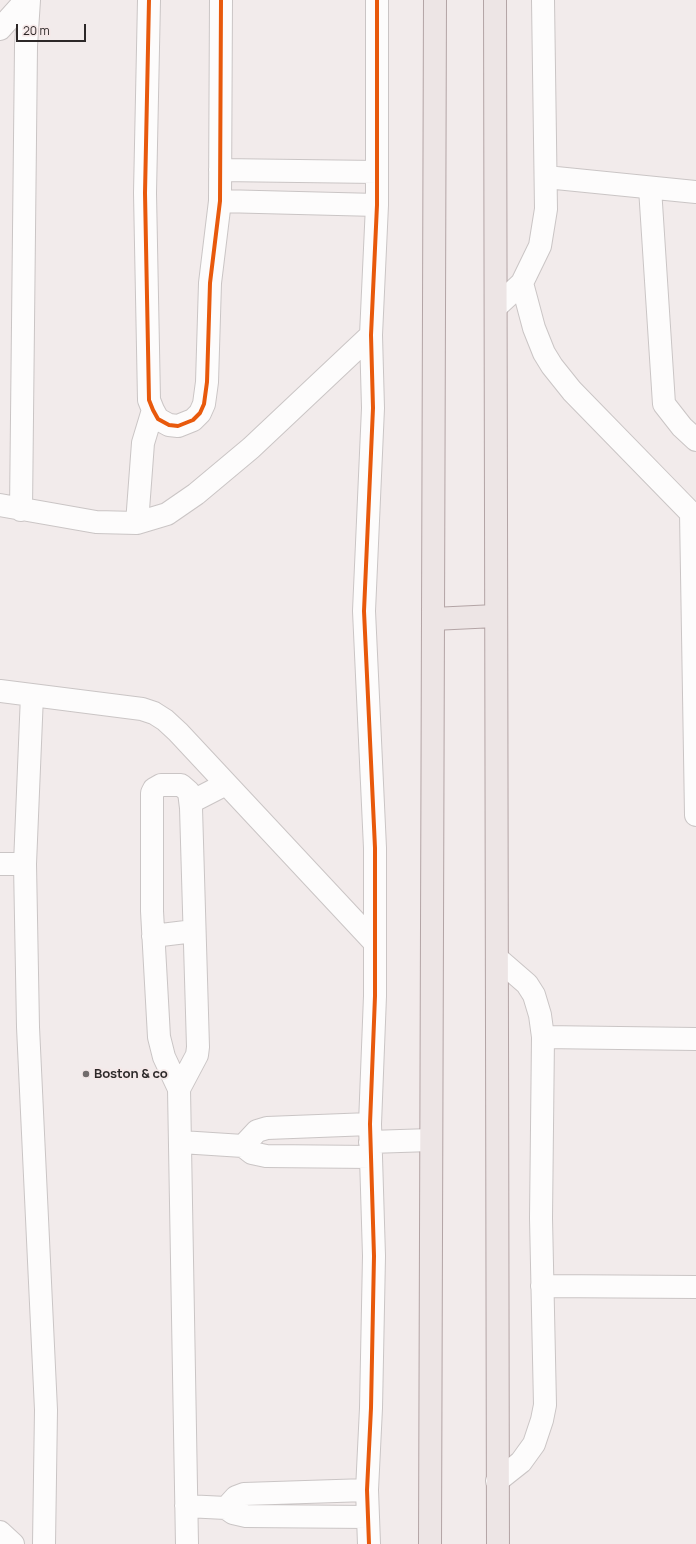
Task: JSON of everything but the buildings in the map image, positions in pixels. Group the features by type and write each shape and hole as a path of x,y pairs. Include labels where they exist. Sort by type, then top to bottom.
{"main road":[{"path":"430,1544 435,0"},
{"path":"495,0 498,1544"},
{"path":"433,619 495,616"}],"street":[{"path":"0,29 26,0"},
{"path":"21,510 26,46 29,0"},
{"path":"149,0 145,193 149,400 158,419 169,425 178,426 193,420 200,413 204,404 207,382 210,284 220,202 221,0"},
{"path":"369,1544 367,1490 371,1408 374,1256 370,1141 375,996 375,848 364,611 373,408 371,336 377,205 377,0"},
{"path":"496,307 522,283 540,246 546,209 543,0"},
{"path":"220,170 377,172"},
{"path":"546,177 696,192"},
{"path":"650,188 664,404 682,427 696,440"},
{"path":"220,202 377,205"},
{"path":"522,283 534,328 544,353 552,366 572,392 691,513 694,534 696,816"},
{"path":"0,505 21,510 96,522 137,523 167,514 196,494 251,448 371,336"},
{"path":"137,523 144,443 153,410"},
{"path":"0,691 142,709 165,720 178,732 375,943"},
{"path":"32,695 25,864 28,1027 46,1410 44,1544"},
{"path":"191,802 226,784"},
{"path":"179,1089 196,1056 198,1047 191,802 189,792 181,785 161,785 152,793 152,911 159,1037 164,1057 179,1089 187,1544"},
{"path":"0,864 25,864"},
{"path":"153,936 194,931"},
{"path":"497,958 527,984 534,995 540,1015 543,1037 541,1218 545,1406 534,1444 521,1462 497,1481"},
{"path":"543,1037 696,1039"},
{"path":"243,1146 257,1131 267,1128 370,1141"},
{"path":"181,1142 243,1146 252,1153 266,1156 370,1141 431,1140"},
{"path":"542,1286 696,1287"},
{"path":"226,1508 236,1497 244,1494 367,1490"},
{"path":"186,1506 226,1508 233,1513 246,1516 368,1517"},
{"path":"0,1532 13,1544"}],"cycle path":[{"path":"149,0 145,193 149,400 158,419 169,425 178,426 193,420 200,413 204,404 207,382 210,283 220,201 221,0"},
{"path":"369,1544 367,1490 371,1408 374,1256 370,1124 375,996 375,848 364,611 373,408 371,335 377,205 377,0"}],"place":[{"name":"Boston & co","path":"86,1074"}]}
